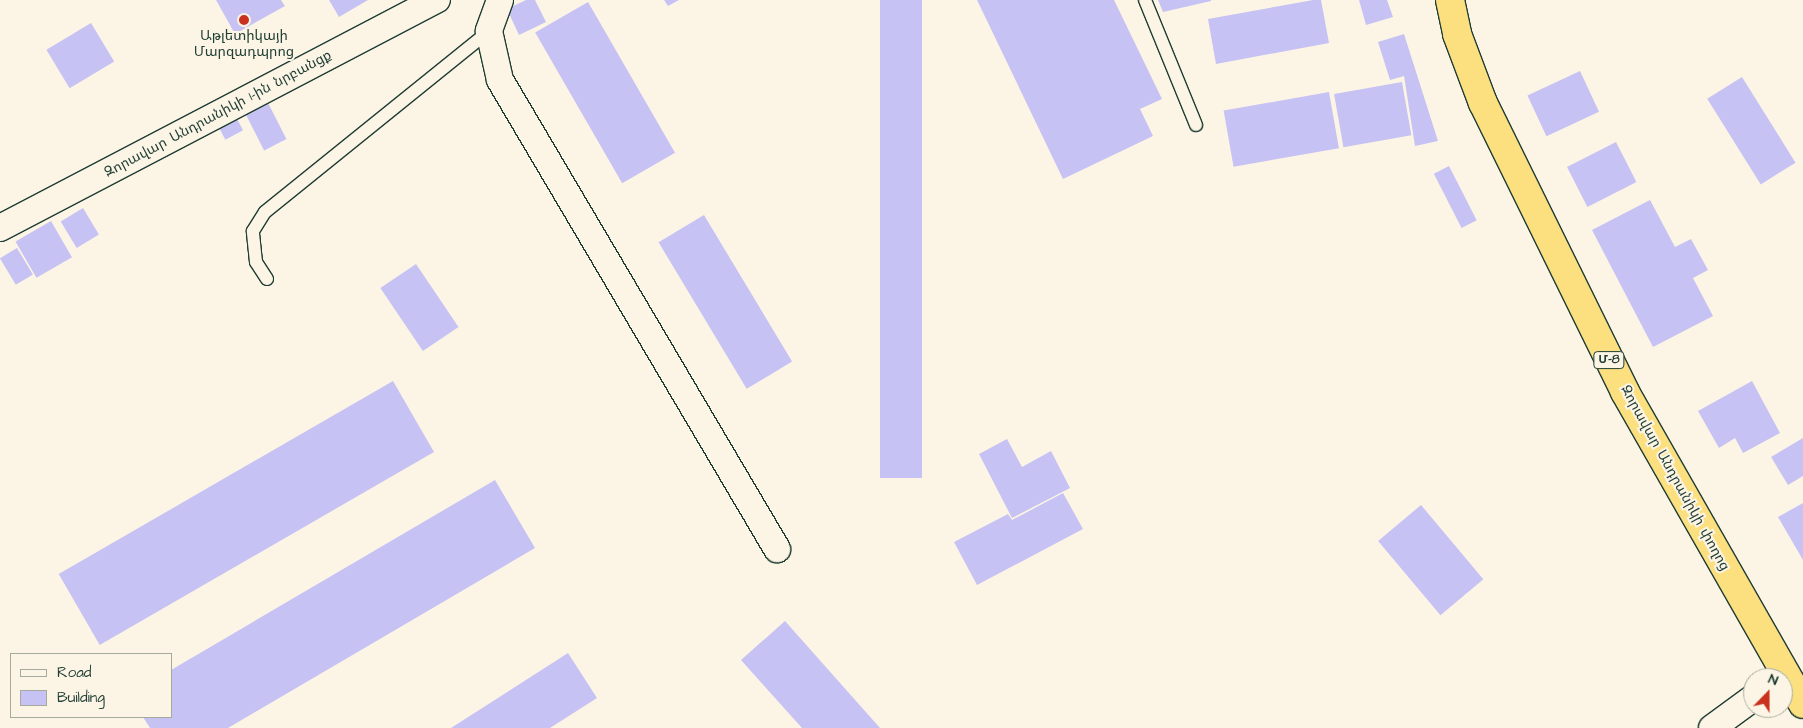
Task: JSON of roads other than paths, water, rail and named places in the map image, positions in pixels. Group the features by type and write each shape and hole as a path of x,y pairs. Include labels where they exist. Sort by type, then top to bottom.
{"highway":[{"name":"Զորավար Անդրանիկի փողոց","path":"1450,0 1457,34 1483,103 1625,392 1780,668"},
{"name":"Զորավար Անդրանիկի փողոց","path":"1793,689 1803,704"}],"street":[{"name":"Զորավար Անդրանիկի 1-ին նրբանցք","path":"0,228 437,0"},
{"path":"500,0 489,31 500,80 777,549"},
{"path":"1712,728 1743,705"}],"lane":[{"path":"1145,0 1196,125"},
{"path":"267,280 256,262 253,231 265,212 489,31"}],"place":[{"name":"Աթլետիկայի Մարզադպրոց","path":"244,20"}]}
